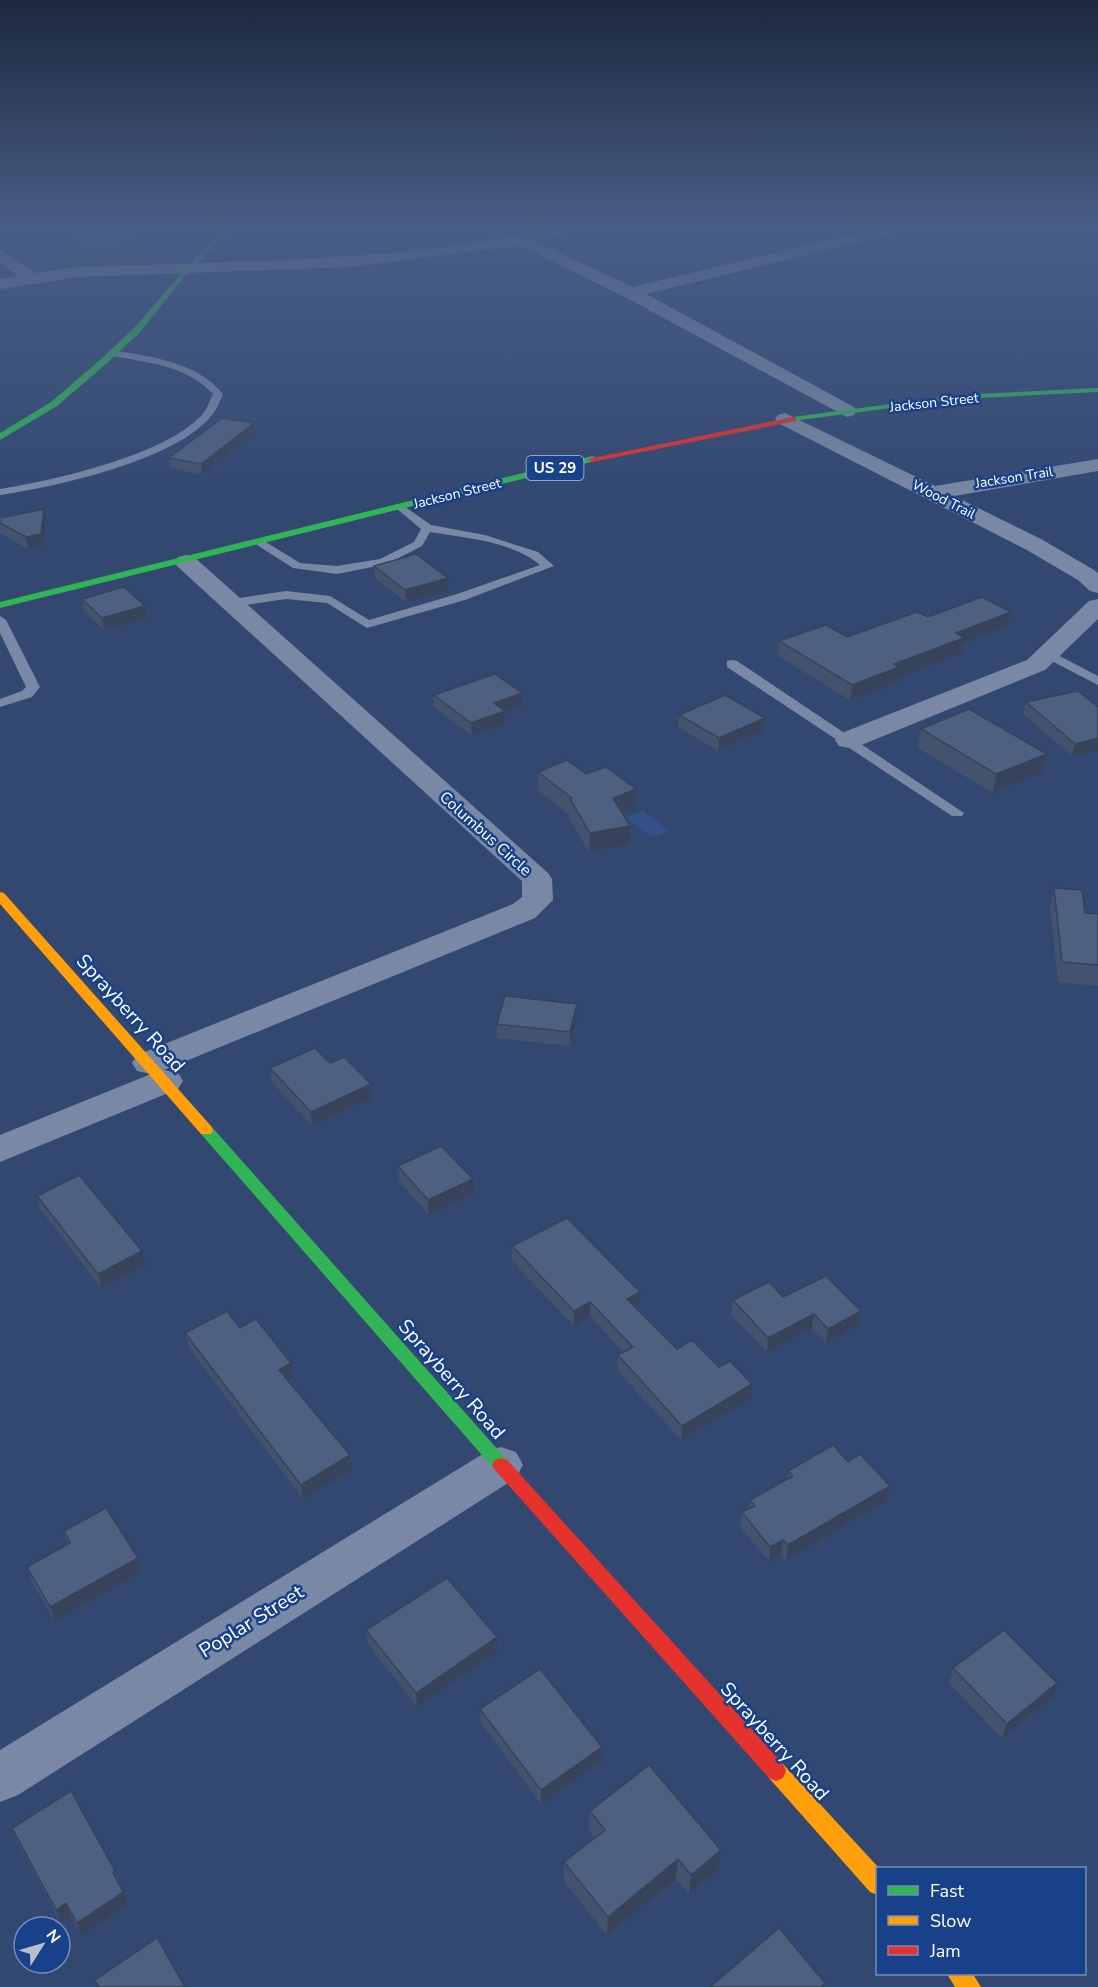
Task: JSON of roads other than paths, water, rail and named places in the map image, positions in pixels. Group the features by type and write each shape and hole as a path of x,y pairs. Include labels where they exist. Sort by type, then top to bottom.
{"main road":[{"path":"0,437 54,404 137,330 147,318"},
{"name":"Jackson Street","path":"0,605 186,562 647,445 785,419 847,411 993,396 1098,390"},
{"name":"Sprayberry Road","path":"0,896 501,1465 876,1882"},
{"path":"958,1975 970,1987"}],"street":[{"path":"677,318 847,411"},
{"name":"Wood Trail","path":"785,419 1033,544 1086,575 1098,585"},
{"name":"Jackson Trail","path":"931,493 1098,465"},
{"name":"Columbus Circle","path":"157,1072 524,911 538,900 537,879 186,562"},
{"path":"849,740 1036,665 1098,606"},
{"path":"0,1149 157,1072"},
{"name":"Poplar Street","path":"0,1778 501,1465"}],"lane":[{"path":"0,492 58,482 140,454 173,440 214,409 218,393 213,387 192,374 162,363 112,353"},
{"path":"233,603 286,595 330,600 367,624 439,604 548,566 534,554 485,538 427,528 401,507"},
{"path":"260,543 297,566 337,570 383,562 418,544 427,528"},
{"path":"0,620 33,687 27,694 0,703"},
{"path":"1048,654 1098,681"},
{"path":"732,664 957,813"}],"water":[{"path":"643,811 669,831 652,837 626,818"}]}
